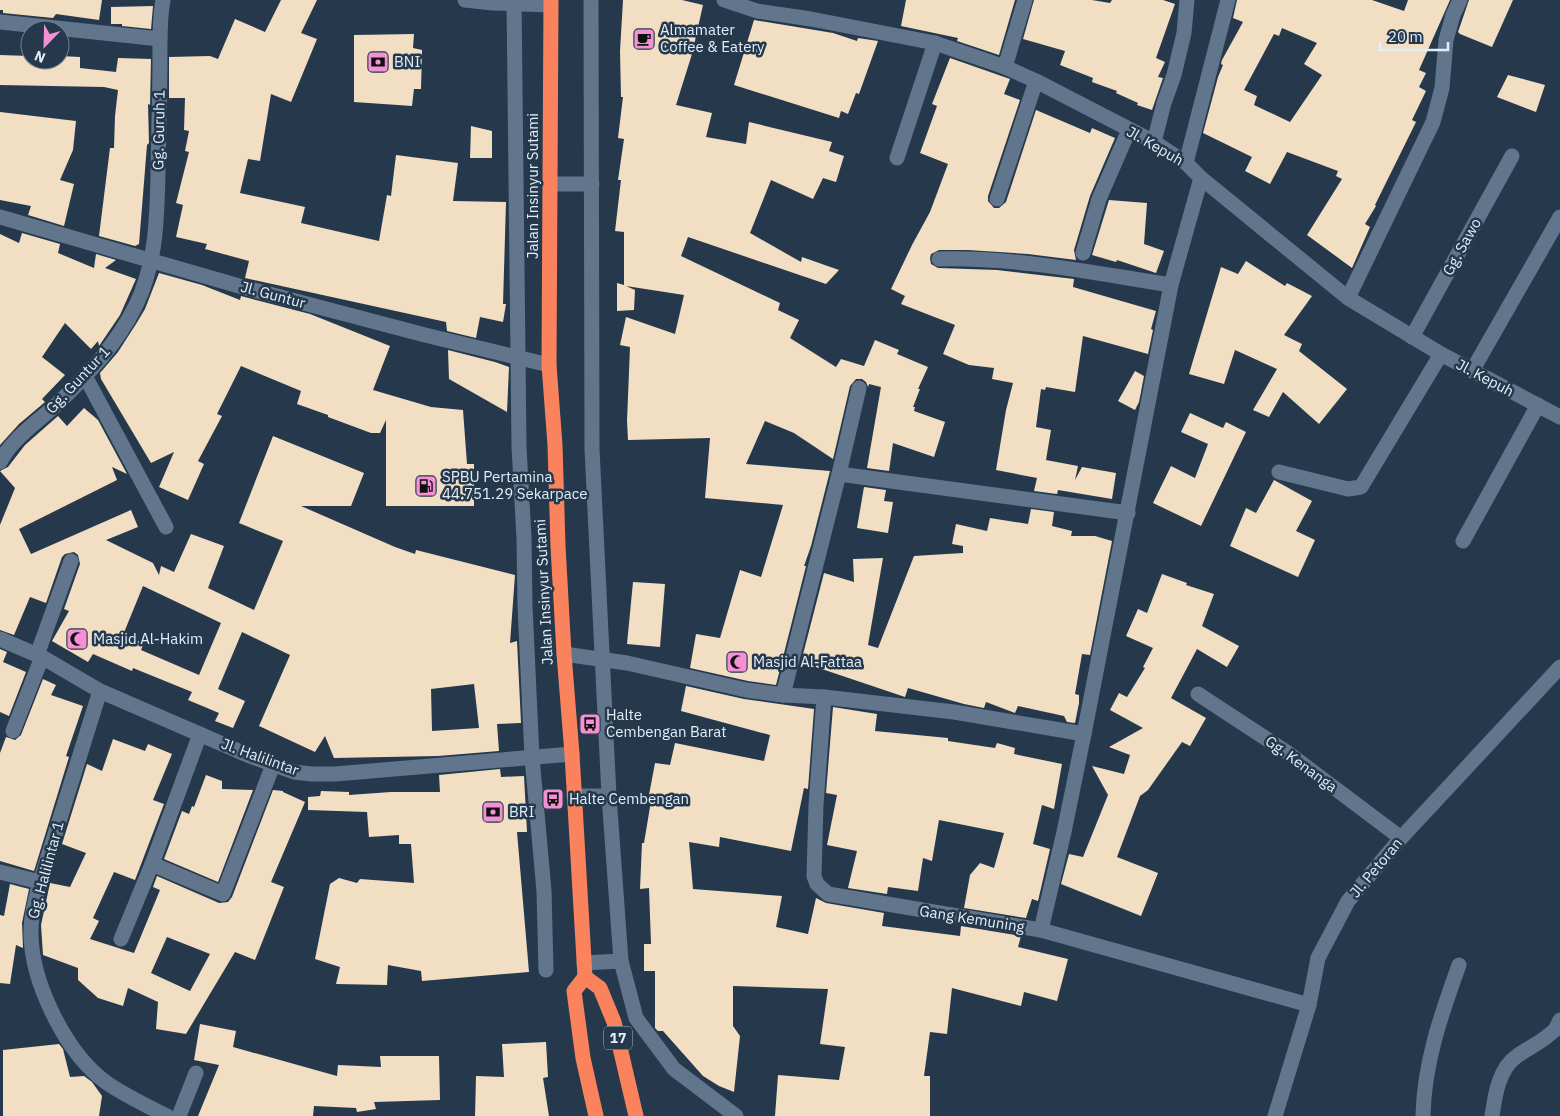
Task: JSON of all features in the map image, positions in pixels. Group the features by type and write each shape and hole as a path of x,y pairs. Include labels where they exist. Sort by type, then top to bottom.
{"highway":[{"name":"Jalan Insinyur Sutami","path":"551,2 549,365 555,445 564,654 572,754 584,970"},
{"name":"17","path":"584,970 600,988 614,1022 635,1112"},
{"path":"584,970 574,992 583,1058 596,1116"}],"street":[{"name":"Gg. Guruh 1","path":"152,260 158,203 160,39 164,0"},
{"path":"465,0 551,2"},
{"path":"591,0 592,449 601,660 620,960 636,1018 674,1069 736,1116"},
{"name":"Jl. Kepuh","path":"724,0 757,11 811,19 935,43 1006,67 1036,81 1154,142 1186,163 1201,178 1348,298 1472,372 1560,417"},
{"path":"1006,67 1025,0"},
{"path":"1154,142 1164,103 1174,75 1184,33 1187,0"},
{"path":"1186,163 1228,0"},
{"path":"1348,298 1434,122 1442,88 1446,40 1452,15 1460,0"},
{"path":"514,2 519,447 532,757 544,891 546,970"},
{"path":"0,22 160,39"},
{"path":"897,158 935,43"},
{"path":"998,199 1036,81"},
{"path":"1083,252 1100,199 1129,130"},
{"name":"Gg. Sawo","path":"1412,337 1512,156"},
{"path":"1041,930 1084,734 1171,285 1201,178"},
{"path":"550,184 592,184"},
{"path":"1472,372 1560,216"},
{"name":"Jl. Guntur","path":"0,217 239,286 425,335 549,365"},
{"path":"939,259 994,259 1033,263 1171,285"},
{"name":"Gg. Guntur 1","path":"0,462 9,448 102,358 127,322 144,288 152,260"},
{"path":"1279,472 1348,489 1361,487 1441,354"},
{"path":"85,376 166,527"},
{"path":"783,695 839,474 858,388"},
{"path":"1463,542 1538,405"},
{"path":"839,474 1128,514"},
{"path":"13,731 71,561"},
{"name":"Jl. Halilintar","path":"0,639 39,656 100,691 294,772 335,774 572,754"},
{"path":"564,654 627,662 746,690 954,712 1084,734"},
{"name":"Jl. Petoran","path":"1274,1116 1309,1005 1318,958 1348,901 1401,838 1560,667"},
{"name":"Gg. Halilintar 1","path":"100,691 40,882 32,913 32,946 42,988 67,1038 90,1068 106,1083 167,1116"},
{"name":"Gg. Kenanga","path":"1198,694 1288,753 1401,838"},
{"name":"Gang Kemuning","path":"824,697 816,805 814,876 823,890 833,896 1041,930 1309,1005"},
{"path":"121,939 152,864 200,734"},
{"path":"152,864 223,894 273,764"},
{"path":"574,796 609,796"},
{"path":"0,872 40,882"},
{"path":"584,970 620,960"},
{"path":"1423,1116 1424,1087 1430,1055 1442,1012 1459,965"},
{"path":"1492,1116 1498,1086 1507,1067 1515,1057 1555,1030 1560,1020"},
{"path":"179,1116 196,1073"}],"building":[{"path":"0,0 102,0 99,20 56,14 53,18 3,13 3,10 0,10"},
{"path":"281,0 317,0 301,33 317,39 291,102 271,94 260,161 248,159 240,193 305,207 301,223 379,241 387,195 391,196 396,155 458,163 453,201 506,202 503,304 506,304 503,322 480,317 476,338 447,331 446,322 245,278 249,261 205,249 207,244 176,237 183,205 176,203 189,152 185,151 189,131 184,130 185,98 169,98 169,57 210,56 218,59 235,19 265,32"},
{"path":"623,0 682,0 703,5 692,54 676,105 712,113 706,137 746,144 749,122 832,142 829,151 844,156 836,182 823,178 813,199 771,180 750,233 801,262 802,257 839,270 826,284 688,237 681,256 780,303 778,310 799,320 790,338 836,367 841,359 864,366 875,340 899,350 897,354 928,367 918,389 920,389 913,407 915,407 914,411 945,422 934,457 893,443 889,471 867,468 881,387 869,384 868,387 862,379 856,379 850,386 833,459 794,433 765,421 746,464 830,471 804,566 806,566 776,685 748,681 690,668 696,634 720,638 740,570 761,577 783,505 705,498 710,438 628,440 630,347 620,345 626,317 675,334 684,295 626,286 635,290 634,310 617,311 617,283 624,285 624,232 615,231 621,180 618,180 624,139 618,138 623,97 621,97 620,51"},
{"path":"906,0 1015,0 999,55 957,41 958,38 901,26"},
{"path":"1034,0 1092,0 1110,3 1112,0 1163,0 1175,4 1156,58 1165,62 1158,77 1163,78 1152,110 1137,105 1138,103 1116,93 1117,91 1092,82 1093,78 1060,65 1065,51 1023,39"},
{"path":"1237,0 1372,0 1404,11 1408,0 1450,0 1419,70 1426,73 1419,87 1426,91 1412,120 1416,122 1376,206 1365,224 1370,227 1352,268 1307,235 1342,179 1336,176 1338,171 1287,152 1270,184 1245,171 1252,157 1203,133 1223,65 1221,64 1222,60 1243,22 1233,18","holes":["1282,28 1317,43 1304,64 1322,75 1290,122 1254,105 1257,96 1244,90 1274,34 1279,36"]},
{"path":"1469,0 1513,0 1492,47 1458,32"},
{"path":"153,6 151,29 111,24 111,7"},
{"path":"754,20 833,33 857,41 858,38 878,41 859,94 856,93 848,114 841,111 839,118 734,85"},
{"path":"414,34 413,48 422,50 421,89 414,89 412,106 354,102 354,35"},
{"path":"0,55 20,56 20,70 70,70 70,56 80,57 80,68 116,72 118,58 151,59 150,105 148,104 149,143 147,145 139,244 135,246 99,236 110,148 114,148 118,90 104,87 0,85"},
{"path":"950,58 1010,79 1004,94 1020,100 988,196 988,201 994,208 999,208 1006,202 1036,110 1090,133 1092,128 1115,138 1090,196 1074,250 1076,260 1028,254 968,250 939,250 931,254 930,258 931,264 938,268 997,270 1074,279 1073,287 1156,311 1151,329 1153,330 1148,354 1083,336 1075,392 1046,387 1045,390 1041,389 1036,427 1051,430 1046,460 1078,466 1075,480 1082,467 1116,473 1112,499 1058,490 1057,494 1034,491 1037,478 996,470 1006,410 1013,383 992,379 994,368 969,365 943,354 955,325 901,304 905,296 891,289 930,212 948,164 920,153 937,106 932,104"},
{"path":"1508,75 1545,85 1536,112 1497,97"},
{"path":"0,112 76,121 73,150 60,180 74,184 64,226 28,215 31,206 0,200"},
{"path":"471,126 492,131 492,158 470,158"},
{"path":"1109,200 1147,203 1144,244 1164,251 1156,273 1117,260 1116,262 1092,255"},
{"path":"22,233 60,244 58,253 94,268 96,254 116,260 105,268 136,279 120,315 99,346 98,341 91,349 65,323 42,357 65,375 42,399 45,402 19,424 0,445 0,234 19,243"},
{"path":"1246,261 1285,286 1287,283 1312,296 1284,335 1302,344 1299,351 1347,389 1319,424 1283,392 1269,417 1253,410 1277,369 1235,350 1224,384 1189,374 1221,267 1238,274"},
{"path":"159,273 202,285 240,300 241,296 310,314 390,346 373,390 431,407 463,410 467,464 474,464 474,506 386,506 386,420 380,433 371,433 328,417 328,415 297,404 301,391 241,366 217,414 222,416 198,461 204,464 188,500 159,487 174,452 151,463 101,379 100,373 118,352 145,309"},
{"path":"448,350 509,367 507,412 449,379"},
{"path":"1135,371 1144,376 1139,402 1135,410 1118,401"},
{"path":"84,408 98,420 127,474 112,467 117,480 19,529 31,554 131,510 138,527 106,540 153,563 159,575 161,566 174,572 191,534 224,546 208,588 254,610 283,541 239,523 273,436 364,473 351,506 301,506 415,554 416,550 515,575 510,643 517,641 521,723 497,724 499,751 438,756 334,758 325,736 315,752 259,726 290,655 242,632 218,689 245,701 233,728 215,721 219,713 188,700 192,692 133,668 132,671 93,654 88,662 52,641 69,611 64,609 80,564 78,555 74,552 65,554 62,557 46,603 30,597 14,635 0,630 0,525 15,488 0,471 8,467 25,445 58,416 67,426","holes":["143,586 221,623 199,675 141,650 144,643 123,635","474,684 479,728 432,731 431,689"]},
{"path":"1190,413 1223,428 1226,422 1246,432 1201,526 1153,503 1171,466 1195,478 1208,444 1181,432"},
{"path":"1274,480 1312,501 1296,531 1315,540 1298,577 1230,546 1246,508 1256,513"},
{"path":"864,487 886,490 884,501 893,502 888,533 857,528"},
{"path":"1031,509 1054,512 1052,526 1072,531 1071,536 1095,536 1112,541 1090,655 1082,654 1075,694 1079,695 1079,703 1075,723 1067,722 1064,716 1018,706 1015,713 986,702 984,708 908,688 905,697 801,662 824,573 854,582 853,559 883,558 868,645 878,648 914,556 963,553 963,546 952,544 956,524 987,531 990,518 1028,524"},
{"path":"1162,574 1187,583 1186,585 1214,594 1202,626 1239,646 1227,667 1197,649 1171,698 1206,718 1190,746 1182,742 1148,790 1140,796 1117,857 1158,873 1141,916 1061,884 1069,854 1083,857 1108,795 1092,766 1124,774 1130,755 1109,747 1143,728 1110,710 1119,693 1127,697 1145,668 1143,667 1153,648 1126,636 1138,609 1147,613"},
{"path":"633,582 665,584 660,647 627,644"},
{"path":"0,649 7,652 3,662 26,672 9,716 0,712"},
{"path":"43,679 56,685 51,695 83,706 66,756 69,757 34,871 0,861 0,753 6,737 15,740 21,735"},
{"path":"686,686 744,699 814,709 808,789 804,788 791,851 720,837 719,847 689,842 693,889 782,896 776,927 808,934 816,898 826,903 884,913 882,926 960,936 961,926 1021,936 1018,947 1068,959 1057,1001 1024,992 1021,1006 952,988 947,1034 930,1032 924,1076 930,1076 930,1116 775,1116 778,1075 839,1080 845,1047 820,1044 828,989 733,986 733,1026 740,1036 734,1092 719,1086 703,1076 663,1031 658,1031 655,1028 655,971 644,971 644,944 651,944 649,888 640,889 642,843 644,843 652,795 649,795 655,763 670,765 675,743 764,761 770,735 681,711"},
{"path":"833,707 877,714 875,731 948,738 948,741 995,748 997,743 1015,748 1014,754 1062,764 1054,809 1042,805 1033,844 1050,849 1038,901 1032,899 1026,918 964,908 970,875 980,863 994,868 1004,833 939,820 932,861 923,858 918,891 888,887 887,894 848,888 857,851 827,845 837,795 826,793"},
{"path":"113,739 145,751 148,744 172,754 153,800 164,804 135,880 114,872 93,918 99,921 90,939 134,953 160,890 153,887 157,876 219,903 228,902 232,897 273,790 283,791 305,802 271,882 284,887 255,960 235,952 186,1034 156,1029 158,1002 128,988 123,1006 98,998 78,980 78,968 43,955 41,925 50,883 70,887 86,853 62,844 87,764 102,771","holes":["167,937 210,954 190,991 151,973"]},
{"path":"500,769 501,777 524,776 527,832 517,832 529,972 422,981 421,971 388,965 387,985 336,984 340,967 315,959 330,884 339,878 357,883 360,879 414,883 411,844 399,844 399,835 369,837 367,812 308,810 308,797 320,796 321,791 349,792 349,795 391,792 440,792 439,775"},
{"path":"206,775 222,781 222,789 253,790 218,882 164,859 182,811 189,814 192,806 194,807"},
{"path":"10,884 29,889 22,923 23,948 16,945 10,984 0,983 0,915 4,916"},
{"path":"200,1024 236,1031 233,1047 337,1076 338,1065 381,1067 380,1056 439,1056 440,1100 374,1102 376,1109 357,1112 356,1108 314,1106 313,1116 198,1116 219,1065 194,1060"},
{"path":"546,1042 548,1077 543,1078 549,1116 475,1116 476,1076 504,1077 502,1044"},
{"path":"59,1044 63,1049 70,1077 84,1076 92,1082 102,1096 99,1116 3,1116 3,1050"}],"place":[{"name":"Almamater Coffee & Eatery","path":"644,39"},
{"name":"BNI","path":"378,62"},
{"name":"SPBU Pertamina 44.751.29 Sekarpace","path":"426,486"},
{"name":"Masjid Al-Hakim","path":"77,639"},
{"name":"Masjid Al-Fattaa","path":"737,662"},
{"name":"Halte Cembengan Barat","path":"590,724"},
{"name":"Halte Cembengan","path":"553,799"},
{"name":"BRI","path":"493,812"}]}
